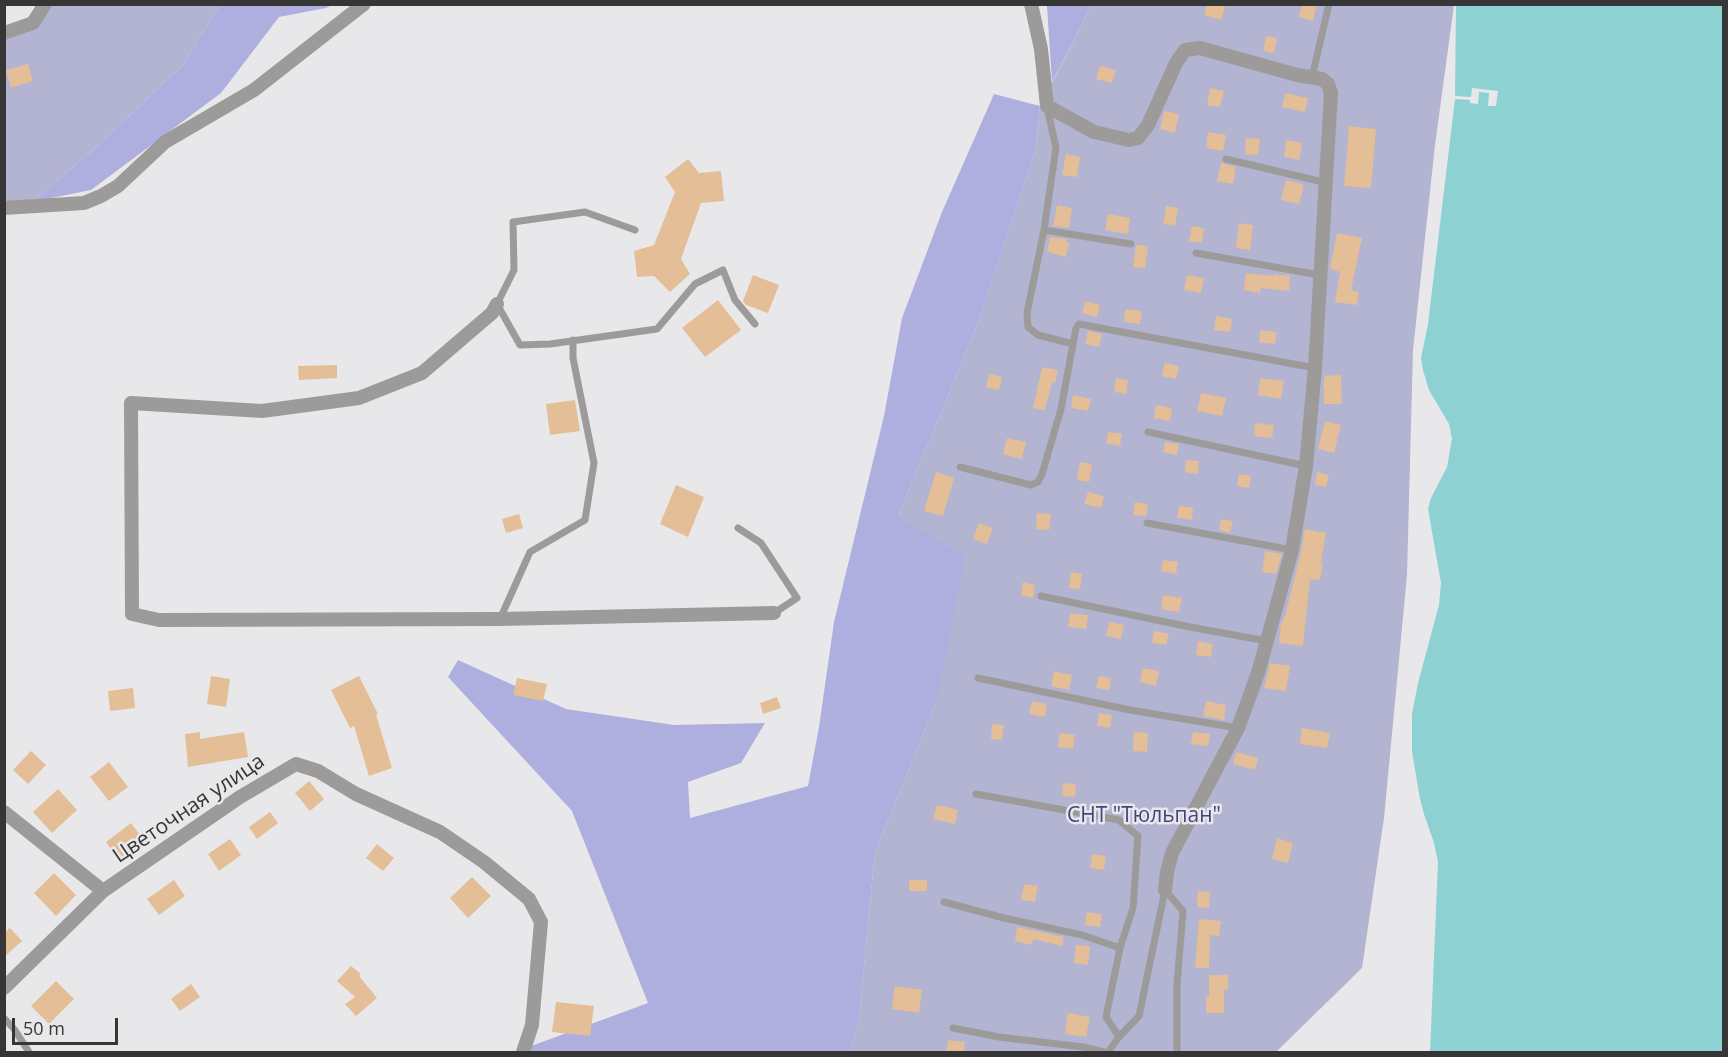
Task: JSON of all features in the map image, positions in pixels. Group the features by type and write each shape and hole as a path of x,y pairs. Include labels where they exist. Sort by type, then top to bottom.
{"street":[{"path":"4,33 33,23 45,4"},
{"path":"4,208 84,203 101,196 118,186 165,142 254,90 364,4"},
{"path":"1031,4 1041,49 1047,106 1094,132 1129,140 1138,138 1148,125 1176,63 1185,50 1200,48 1322,79 1328,84 1331,93 1327,183 1319,275 1316,368 1306,466 1292,550 1267,640 1238,728 1172,853 1165,890"},
{"path":"497,304 492,314 422,373 359,398 262,411 131,403 132,614 159,620 500,619 774,614"},
{"name":"Цветочная улица","path":"4,988 103,891 240,797 296,764 318,771 356,794 440,832 484,862 529,899 541,922 532,1025 523,1053"},
{"path":"4,812 103,891"}],"lane":[{"path":"1312,77 1329,4"},
{"path":"1047,106 1056,148 1044,230 1027,313 1028,327 1038,335 1073,344"},
{"path":"1226,159 1327,183"},
{"path":"635,230 585,212 513,222 514,270 497,304 520,345 550,344 657,329 694,284 723,270 735,300 755,324"},
{"path":"1044,230 1131,244"},
{"path":"1196,253 1319,275"},
{"path":"960,467 1030,485 1038,482 1061,409 1076,328 1079,324 1316,368"},
{"path":"500,619 530,552 585,520 594,464 573,358 573,340"},
{"path":"1148,432 1306,466"},
{"path":"1147,524 1292,550"},
{"path":"738,528 761,543 797,598 774,614"},
{"path":"1041,596 1190,627 1267,640"},
{"path":"978,678 1130,710 1238,728"},
{"path":"976,794 1119,820 1138,836 1133,908 1120,948 1106,1017 1119,1037"},
{"path":"953,1028 999,1037 1083,1047 1106,1053 1139,1016 1165,890"},
{"path":"1165,890 1183,911 1178,986 1178,1053"},
{"path":"944,902 1004,918 1082,934 1120,948"},
{"path":"4,1018 29,1053"}],"green space":[{"path":"46,5 220,5 182,66 92,151 32,202 5,201 5,36"},
{"name":"СНТ \"Тюльпан\"","path":"1092,5 1454,5 1435,145 1413,350 1407,575 1384,818 1362,968 1276,1052 850,1052 859,1018 875,852 938,698 898,516 980,318 1036,149 1040,106"}],"shaded area":[{"path":"220,5 332,5 279,17 221,93 91,190 32,202 92,151 182,66"},
{"path":"1092,5 1052,82 1047,6"},
{"path":"1456,5 1723,5 1723,1052 1430,1052 1438,862 1420,799 1412,751 1412,714 1439,605 1441,583 1428,509 1431,498 1447,467 1452,439 1449,424 1429,390 1421,358 1428,324 1455,99"},
{"path":"994,94 1040,106 1036,149 980,318 898,516 965,556 938,698 875,852 859,1018 850,1052 515,1052 648,1003 572,811 448,677 458,660 566,709 674,725 765,723 741,763 688,782 690,818 808,786 834,622 884,416 902,318 942,212"}],"pier":[{"path":"1472,88 1498,91 1496,106 1488,106 1489,93 1479,92 1478,104 1470,103 1470,100 1455,99 1455,96 1471,97"}],"building":[{"path":"1207,4 1226,4 1221,20 1204,15"},
{"path":"1302,4 1317,4 1313,21 1299,17"},
{"path":"1266,36 1277,38 1274,53 1263,51"},
{"path":"28,64 33,81 11,88 6,70"},
{"path":"1100,66 1116,70 1112,83 1096,79"},
{"path":"1210,88 1224,91 1220,107 1207,105"},
{"path":"1285,93 1308,98 1305,112 1282,107"},
{"path":"1164,111 1179,114 1175,133 1160,129"},
{"path":"1349,126 1376,129 1371,188 1344,186"},
{"path":"1208,132 1226,135 1223,151 1206,148"},
{"path":"1246,138 1260,139 1258,155 1245,154"},
{"path":"1286,140 1302,143 1299,160 1284,157"},
{"path":"1066,154 1080,157 1077,177 1062,175"},
{"path":"688,159 699,173 721,171 724,201 701,203 681,259 690,274 670,292 654,276 637,277 634,251 654,245 675,192 665,177"},
{"path":"1221,163 1236,167 1233,184 1217,181"},
{"path":"1286,180 1304,185 1299,204 1281,200"},
{"path":"1057,205 1072,208 1069,228 1053,226"},
{"path":"1166,206 1178,208 1175,226 1163,224"},
{"path":"1108,214 1130,218 1128,234 1105,230"},
{"path":"1239,223 1253,225 1250,250 1236,248"},
{"path":"1192,226 1204,228 1202,243 1189,241"},
{"path":"1337,233 1362,238 1351,290 1359,292 1357,305 1335,302 1340,272 1330,269"},
{"path":"1050,237 1067,239 1066,242 1069,243 1066,257 1047,252"},
{"path":"1136,245 1148,246 1145,268 1133,267"},
{"path":"1246,273 1290,276 1289,291 1261,288 1260,293 1244,290"},
{"path":"753,275 779,285 768,313 746,305 743,301"},
{"path":"1187,275 1204,278 1201,293 1184,290"},
{"path":"718,300 741,330 705,357 682,328"},
{"path":"1085,301 1100,305 1097,317 1082,313"},
{"path":"1125,309 1142,311 1140,324 1124,322"},
{"path":"1216,316 1232,319 1230,332 1214,330"},
{"path":"1260,330 1277,332 1275,344 1259,342"},
{"path":"1088,331 1102,334 1099,347 1085,344"},
{"path":"1165,363 1179,366 1176,379 1162,376"},
{"path":"337,365 337,378 299,380 298,366"},
{"path":"1042,367 1058,370 1055,383 1052,382 1045,410 1033,408"},
{"path":"989,374 1002,377 999,390 986,387"},
{"path":"1341,375 1342,404 1324,404 1324,376"},
{"path":"1116,378 1128,380 1126,394 1114,392"},
{"path":"1260,378 1284,381 1281,399 1258,395"},
{"path":"1201,393 1226,398 1222,416 1197,411"},
{"path":"1073,395 1091,399 1088,411 1071,408"},
{"path":"575,400 580,431 550,435 546,404"},
{"path":"1156,405 1172,408 1170,421 1154,418"},
{"path":"1325,421 1341,425 1334,453 1318,449"},
{"path":"1255,423 1274,425 1272,438 1254,436"},
{"path":"1108,432 1122,434 1120,446 1106,443"},
{"path":"1007,438 1026,442 1022,459 1003,454"},
{"path":"1165,442 1179,444 1177,455 1163,452"},
{"path":"1186,460 1199,461 1198,474 1185,472"},
{"path":"1080,462 1092,464 1089,482 1077,480"},
{"path":"936,472 954,478 943,516 924,511"},
{"path":"1317,472 1329,475 1326,487 1315,485"},
{"path":"1239,474 1251,476 1249,488 1237,486"},
{"path":"676,485 704,497 688,537 660,524"},
{"path":"1088,492 1104,496 1101,508 1084,504"},
{"path":"1135,502 1148,504 1146,516 1133,515"},
{"path":"1179,506 1193,508 1192,520 1177,518"},
{"path":"1037,513 1051,514 1049,530 1036,529"},
{"path":"519,514 523,528 506,533 502,519"},
{"path":"1221,519 1233,521 1230,533 1219,530"},
{"path":"979,523 993,528 987,544 973,539"},
{"path":"1305,529 1326,533 1320,580 1310,579 1303,646 1279,643 1281,624 1285,616"},
{"path":"1265,551 1282,554 1276,574 1262,572"},
{"path":"1163,560 1178,562 1176,574 1161,571"},
{"path":"1071,572 1082,574 1080,589 1069,588"},
{"path":"1023,582 1035,585 1033,598 1021,595"},
{"path":"1163,595 1182,598 1179,612 1161,609"},
{"path":"1070,613 1088,615 1086,629 1068,627"},
{"path":"1109,622 1124,625 1121,639 1106,636"},
{"path":"1154,631 1169,634 1166,645 1152,643"},
{"path":"1198,641 1213,644 1211,657 1196,655"},
{"path":"1270,663 1290,666 1286,691 1264,688"},
{"path":"1143,668 1159,671 1156,686 1140,682"},
{"path":"1054,671 1072,675 1069,690 1051,686"},
{"path":"211,676 230,679 226,707 207,704"},
{"path":"359,676 378,714 376,715 392,768 369,776 354,726 350,728 331,690"},
{"path":"1099,676 1111,678 1109,690 1096,688"},
{"path":"517,678 547,684 543,701 513,695"},
{"path":"133,688 135,708 110,711 108,691"},
{"path":"777,697 781,708 763,714 760,703"},
{"path":"1032,701 1047,704 1045,717 1029,714"},
{"path":"1206,701 1226,705 1224,720 1203,716"},
{"path":"1099,713 1112,715 1110,728 1097,726"},
{"path":"992,724 1004,725 1002,740 991,739"},
{"path":"1302,728 1330,733 1327,748 1300,744"},
{"path":"200,732 200,739 244,732 248,757 188,767 185,734"},
{"path":"1134,732 1148,733 1147,752 1133,751"},
{"path":"1193,732 1210,734 1208,746 1191,744"},
{"path":"1060,733 1075,735 1073,749 1058,747"},
{"path":"31,751 46,765 28,784 13,770"},
{"path":"1236,752 1258,758 1255,770 1233,764"},
{"path":"109,762 128,787 109,801 90,777"},
{"path":"309,781 324,799 310,811 295,793"},
{"path":"1063,783 1076,784 1075,797 1062,796"},
{"path":"58,789 77,810 52,833 33,812"},
{"path":"937,805 958,810 955,824 933,819"},
{"path":"270,812 278,823 257,839 249,827"},
{"path":"131,823 146,843 121,862 106,842"},
{"path":"1277,838 1293,843 1288,863 1272,859"},
{"path":"230,839 241,855 219,871 208,854"},
{"path":"377,844 394,858 383,871 366,858"},
{"path":"1092,854 1106,856 1104,870 1090,868"},
{"path":"54,873 76,895 56,916 34,893"},
{"path":"472,877 491,896 468,918 450,898"},
{"path":"174,880 185,896 159,915 147,899"},
{"path":"909,880 927,880 927,891 909,891"},
{"path":"1024,884 1038,886 1035,902 1021,900"},
{"path":"1198,891 1210,892 1209,908 1197,907"},
{"path":"1087,912 1102,914 1100,927 1085,925"},
{"path":"1199,919 1221,921 1219,936 1210,935 1209,968 1195,968"},
{"path":"1017,927 1064,937 1062,946 1033,939 1032,945 1015,941"},
{"path":"10,928 22,941 4,957 4,933"},
{"path":"1076,945 1090,946 1088,965 1074,963"},
{"path":"351,966 361,974 359,976 377,998 356,1016 345,1004 355,997 337,981"},
{"path":"1209,975 1228,975 1228,990 1224,990 1224,1013 1206,1013"},
{"path":"56,981 74,999 49,1024 31,1006"},
{"path":"191,984 200,997 180,1011 171,999"},
{"path":"895,986 922,990 919,1013 892,1009"},
{"path":"556,1002 594,1006 590,1036 552,1032"},
{"path":"1068,1013 1090,1017 1086,1037 1065,1034"},
{"path":"948,1040 965,1042 964,1053 946,1053"}]}
